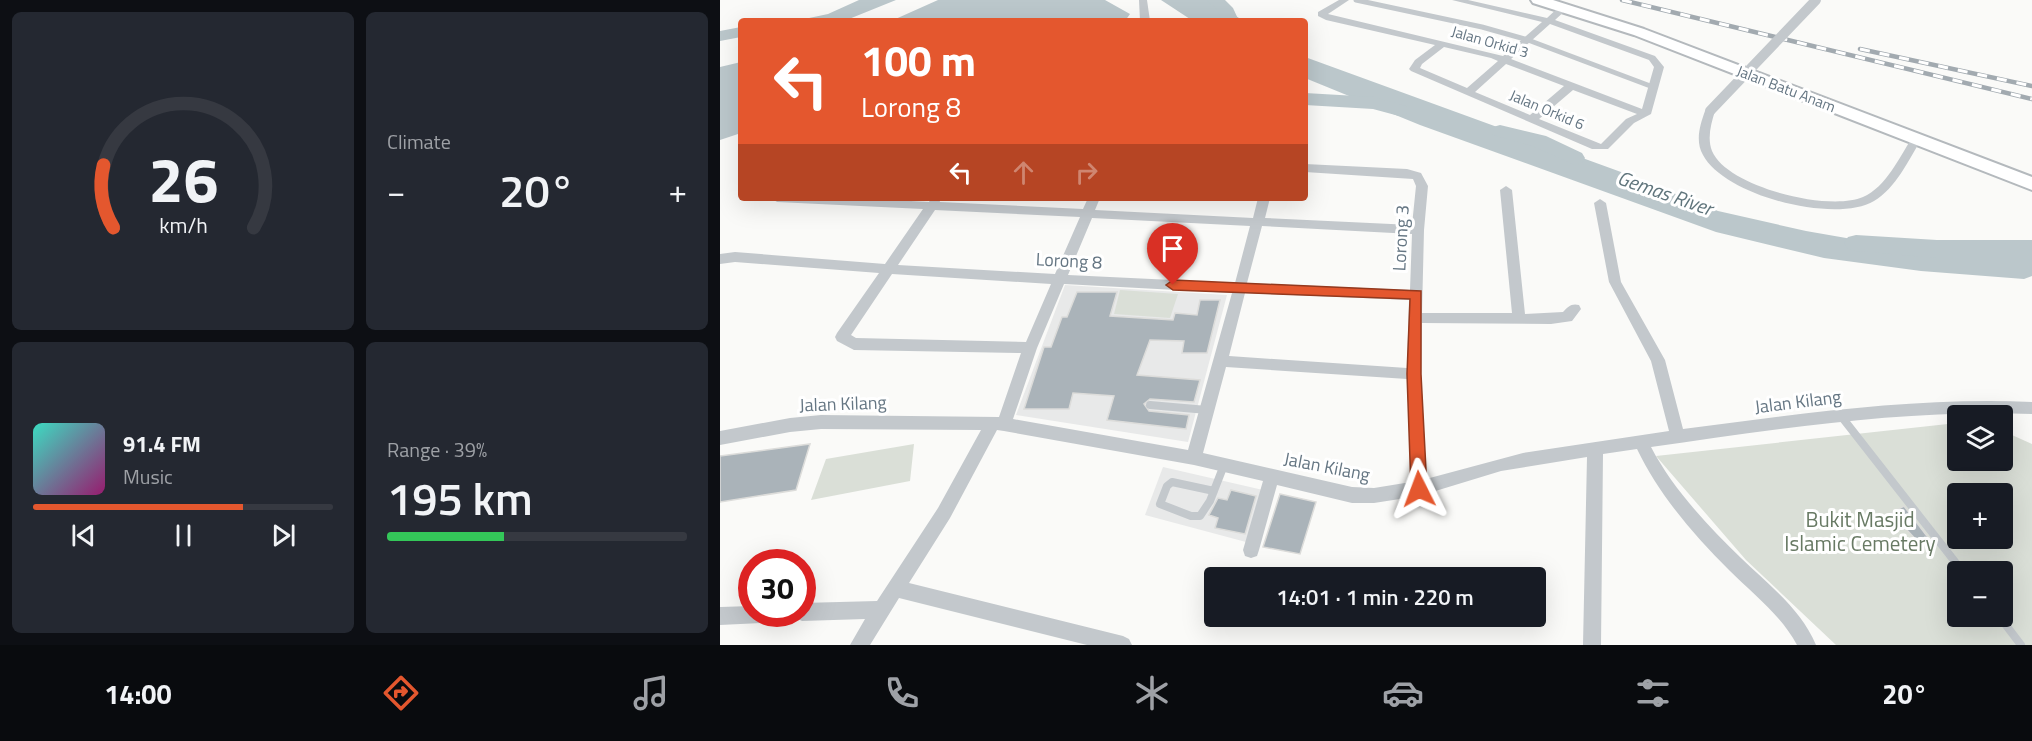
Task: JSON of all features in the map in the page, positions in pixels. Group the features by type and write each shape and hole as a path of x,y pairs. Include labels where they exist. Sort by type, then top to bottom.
{"highway":[{"name":"Jalan Batu Anam","path":"1538,0 1639,32 2032,184"}],"street":[{"path":"1143,0 1146,18"},
{"name":"Jalan Orkid 3","path":"1345,0 1321,14 1329,18 1506,60 1646,114"},
{"path":"1456,0 1549,21 1657,62 1659,68 1646,114"},
{"path":"1816,0 1710,111 1702,132 1709,157 1738,182 1785,199 1829,208 1867,201 1887,185 1916,140"},
{"path":"1468,93 1564,7"},
{"name":"Jalan Orkid 6","path":"1443,44 1418,63 1414,69 1600,148 1630,121 1646,114"},
{"path":"1532,119 1572,85"},
{"name":"Lorong 3","path":"1308,168 1407,173 1417,176 1422,186 1418,230 1414,374 1419,489"},
{"path":"1506,190 1519,319"},
{"path":"895,201 934,202 1086,215 1259,221 1418,230"},
{"path":"859,645 879,610 944,513 999,424 1093,201"},
{"path":"1194,459 1263,201"},
{"path":"934,202 842,337 846,342 1030,348"},
{"path":"1600,202 1615,282 1658,360 1678,438"},
{"name":"Lorong 8","path":"720,259 735,258 887,270 1059,279 1416,295"},
{"path":"1416,318 1562,318 1568,317 1574,309"},
{"path":"1221,361 1414,374"},
{"name":"Jalan Kilang","path":"720,438 821,422 999,424 1224,465 1352,495 1397,494 1503,463 1641,442 1841,416 1954,408 2032,408"},
{"path":"1641,442 1654,471 1680,506 1783,610 1799,629 1807,645"},
{"path":"1592,645 1595,449"},
{"path":"1251,550 1272,476"},
{"path":"895,588 1123,645"},
{"path":"816,612 879,610"},
{"path":"720,616 738,615"}],"lane":[{"path":"1356,0 1482,27 1528,40 1653,87"},
{"path":"1150,405 1207,411"},
{"path":"1841,416 1954,561"},
{"path":"1214,491 1172,482 1167,486 1160,504 1165,508 1197,517 1205,513 1214,491 1224,465"},
{"path":"2007,627 2021,645"}],"shaded area":[{"path":"1065,285 1227,295 1188,442 1016,415"},
{"path":"1163,467 1263,490 1246,542 1145,515"}],"green space":[{"path":"1120,290 1178,294 1170,318 1114,314"},
{"name":"Bukit Masjid Islamic Cemetery","path":"1947,424 1947,471 2013,471 2013,435 2032,444 2032,645 1836,645 1746,560 1656,456"},
{"path":"914,444 910,481 811,500 826,459"}],"water":[{"path":"859,0 896,0 851,18 809,18 828,14"},
{"path":"938,0 1105,0 1130,14 1127,18 898,18"},
{"path":"1161,0 1209,0 1239,18 1188,18"},
{"path":"1308,58 1621,172 1718,211 1806,231 1915,250 1990,258 2032,246 2032,276 2024,279 1921,271 1824,258 1716,232 1420,125 1308,79"},
{"path":"738,63 738,134 720,140 720,67"}],"building":[{"path":"1077,292 1117,292 1110,316 1173,320 1175,313 1197,315 1200,300 1220,300 1207,353 1182,353 1184,341 1150,340 1137,375 1200,380 1194,402 1150,399 1144,404 1149,411 1189,415 1186,429 1107,420 1114,396 1073,393 1069,409 1024,409 1044,347 1051,347 1062,317 1067,317"},
{"path":"810,444 796,490 720,502 720,456"},
{"path":"1231,490 1256,496 1245,534 1215,528 1218,518 1209,515 1218,498 1227,500"},
{"path":"1280,494 1316,502 1300,554 1263,547"},
{"path":"1904,506 1930,540 1920,544 1891,513"}],"waterway":[{"name":"Gemas River","path":"1214,0 1225,8 1229,18"},
{"name":"Gemas River","path":"720,36 738,33"},
{"name":"Gemas River","path":"1308,99 1374,103 1399,110"},
{"name":"Gemas River","path":"1500,131 1539,141 1575,158"},
{"name":"Gemas River","path":"1856,243 1937,249 2032,249"}],"railway":[{"path":"1622,0 2032,99"},
{"path":"1860,49 2032,86"}],"route":[{"path":"1173,285 1416,295 1414,374 1419,489"}]}
